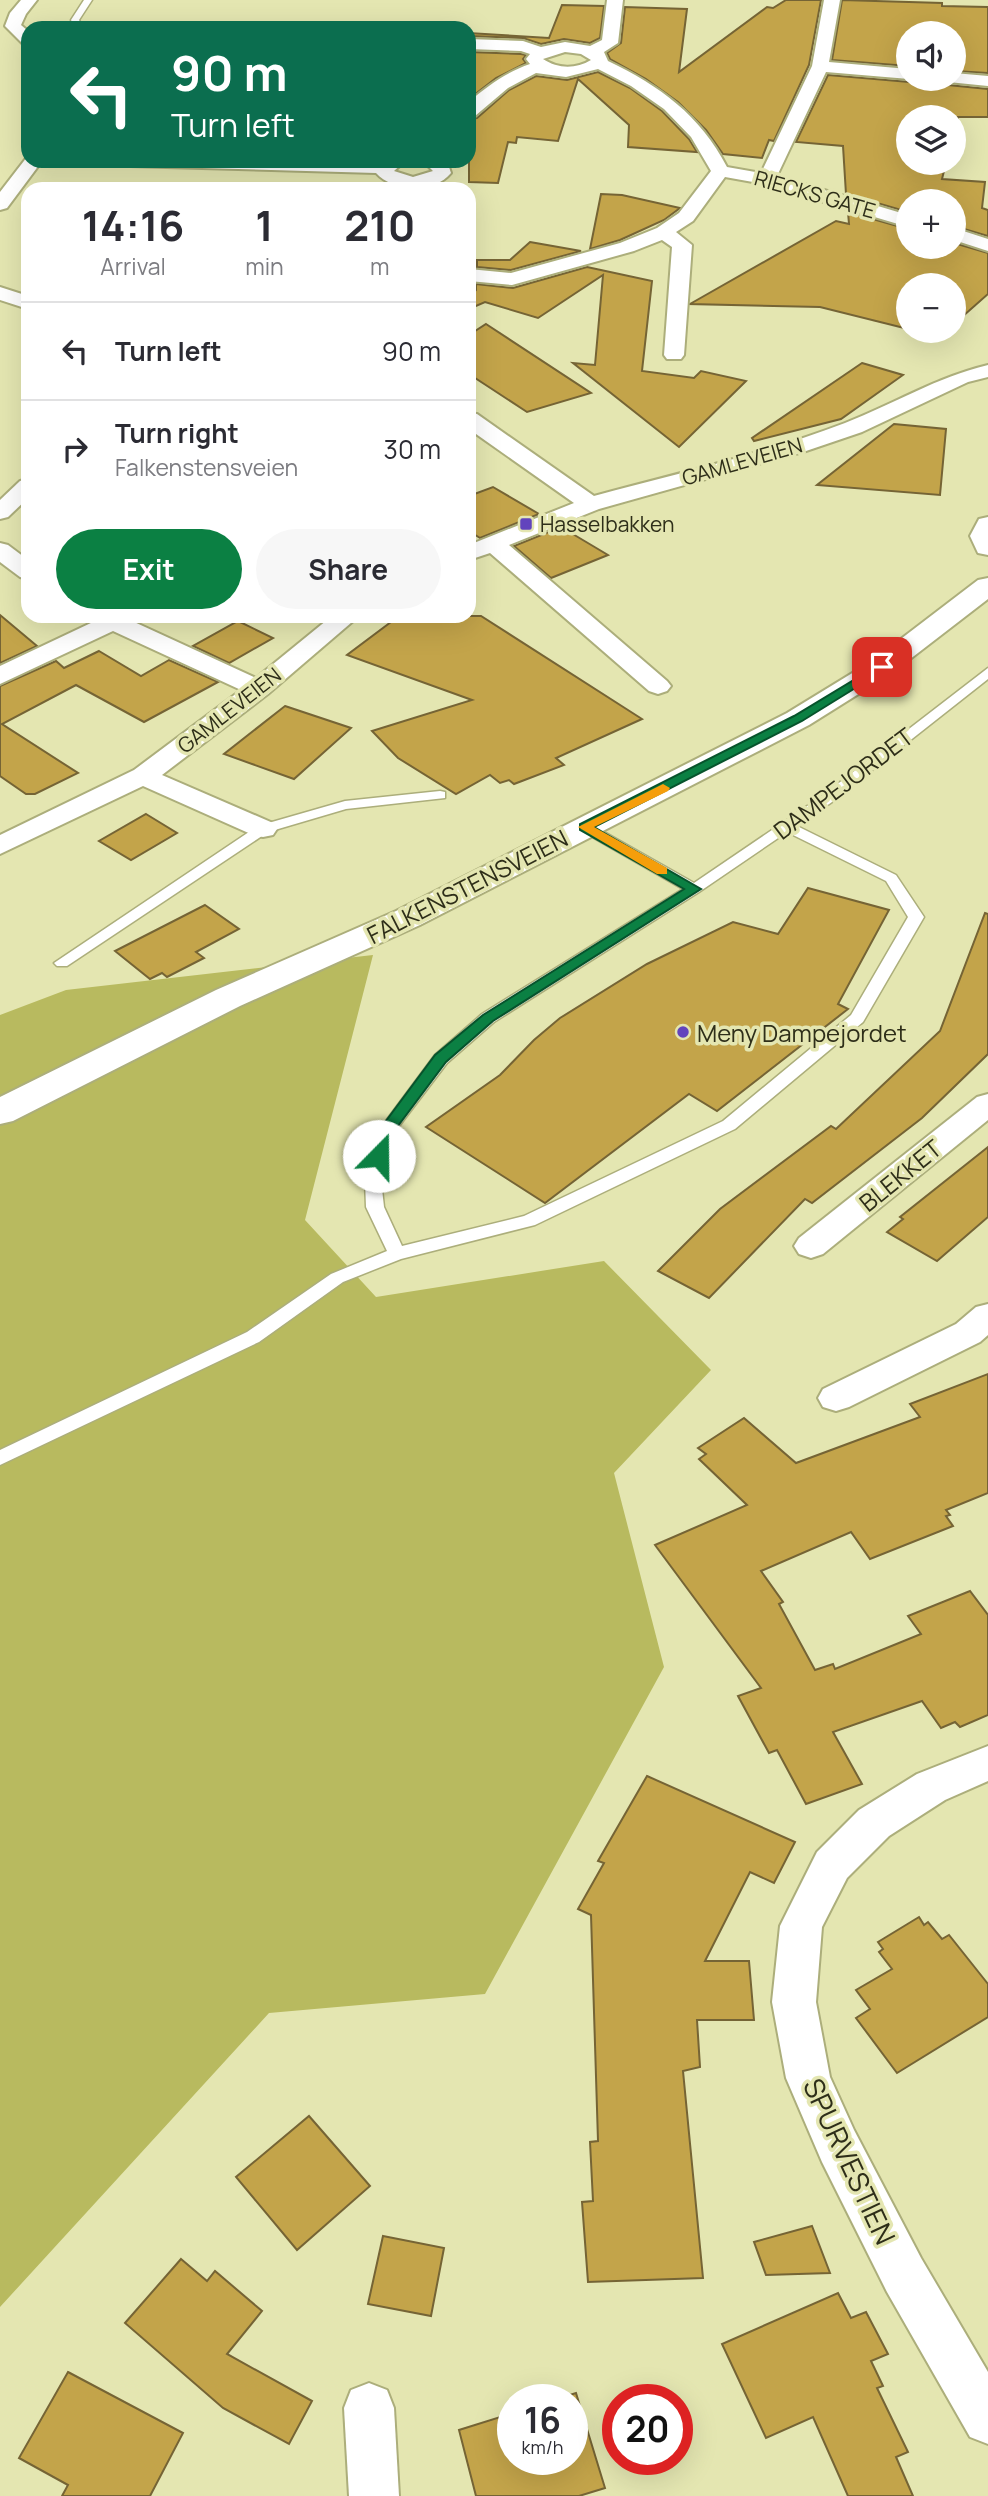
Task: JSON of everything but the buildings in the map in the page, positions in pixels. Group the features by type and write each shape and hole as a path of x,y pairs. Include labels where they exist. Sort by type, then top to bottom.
{"main road":[{"path":"988,525 984,530 984,540 988,547"},
{"name":"FALKENSTENSVEIEN","path":"0,1112 228,998 408,918 726,756 839,695 882,667 988,586"}],"street":[{"path":"21,33 13,26 18,13 29,0"},
{"path":"595,57 610,43 615,0"},
{"path":"767,179 820,66 832,0"},
{"path":"476,44 523,46 541,59"},
{"path":"476,105 487,93 565,47 595,57 633,79 684,115 708,144 720,171 686,217 664,232 627,247 512,279 476,293"},
{"path":"820,66 896,73"},
{"path":"966,79 988,81"},
{"path":"0,204 28,168"},
{"path":"269,168 388,174 411,182 431,180 442,173 442,168"},
{"name":"RIECKS GATE","path":"720,171 767,179 896,217"},
{"path":"664,232 682,245 674,355"},
{"path":"966,238 988,244"},
{"path":"476,276 512,279"},
{"path":"0,293 21,300"},
{"name":"GAMLEVEIEN","path":"476,550 591,504 798,446 854,427 961,379 988,371"},
{"path":"476,424 591,504"},
{"path":"0,512 21,492"},
{"path":"492,543 658,686"},
{"path":"0,550 21,566"},
{"path":"0,676 102,623"},
{"path":"122,623 259,689"},
{"name":"GAMLEVEIEN","path":"0,845 143,776 259,689 339,623"},
{"name":"GAMLEVEIEN","path":"143,776 263,829"},
{"name":"BLEKKET","path":"811,1246 988,1104"},
{"path":"836,1398 968,1333 988,1315"},
{"name":"SPURVESTIEN","path":"988,1763 931,1787 874,1823 832,1865 801,1926 794,2002 808,2078 838,2146 904,2275 988,2419"},
{"path":"369,2408 373,2496"}],"lane":[{"path":"76,21 88,0"},
{"name":"DAMPEJORDET","path":"397,1254 375,1207 373,1180 385,1133 440,1059 488,1018 694,889 827,799 988,672"},
{"path":"62,963 263,829 345,805 440,795"},
{"path":"0,1458 253,1336 337,1278 397,1254 529,1221 729,1125 857,1018 916,917 891,878 786,826"},
{"path":"585,827 694,889"}],"shaded area":[{"path":"373,955 305,1220 376,1297 604,1261 711,1370 614,1473 664,1667 485,1994 269,2013 0,2307 0,1015 66,990"}],"slow traffic":[{"path":"662,871 585,827 663,788"}],"place":[{"name":"Hasselbakken","path":"526,524"},
{"name":"Meny Dampejordet","path":"683,1032"}],"route":[{"path":"379,1156 385,1133 440,1059 488,1018 694,889 585,827 798,719 882,667"}]}
